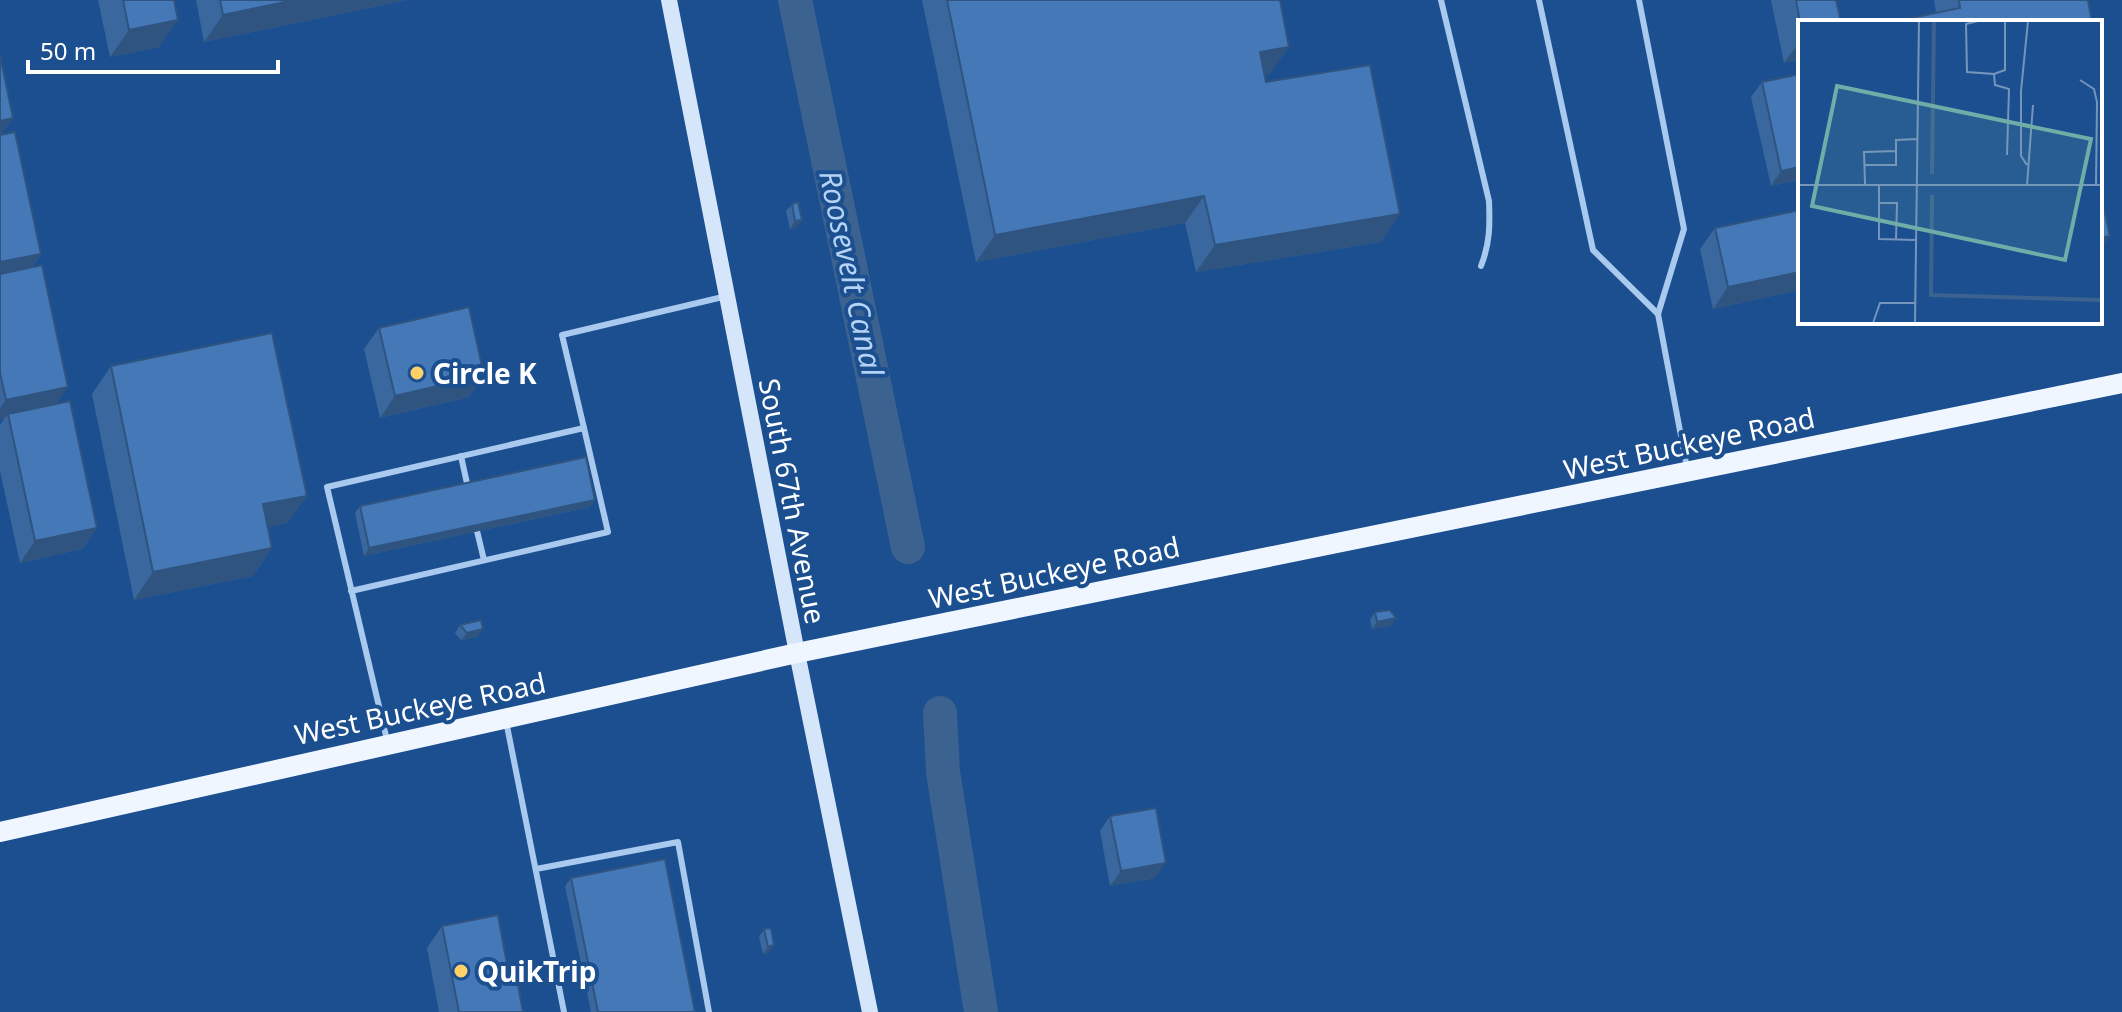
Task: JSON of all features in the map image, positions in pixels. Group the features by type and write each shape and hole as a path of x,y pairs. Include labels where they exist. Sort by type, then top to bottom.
{"main road":[{"name":"South 67th Avenue","path":"669,0 870,1012"},
{"name":"West Buckeye Road","path":"0,832 797,653 2122,383"}],"lane":[{"path":"1441,0 1489,201 1491,229 1481,266"},
{"path":"1539,0 1593,250 1658,314"},
{"path":"1639,0 1684,229 1658,314 1688,471"},
{"path":"351,591 608,532 562,335 727,296"},
{"path":"388,744 327,487 584,428"},
{"path":"461,456 469,489"},
{"path":"477,531 484,560"},
{"path":"505,718 564,1012"},
{"path":"536,869 678,842 709,1012"}],"building":[{"path":"123,0 174,0 178,20 129,30"},
{"path":"220,0 294,0 223,15"},
{"path":"947,0 1280,0 1289,47 1260,52 1266,82 1370,65 1400,214 1215,245 1204,196 995,235"},
{"path":"1796,0 1836,0 1841,20 1800,20"},
{"path":"1959,0 2088,0 2092,20 1902,20 1960,8"},
{"path":"0,55 13,118 0,121"},
{"path":"1798,74 1798,167 1781,171 1762,82"},
{"path":"15,132 41,254 0,262 0,135"},
{"path":"2102,200 2110,236 2102,238"},
{"path":"798,202 802,220 795,221 792,204"},
{"path":"1798,210 1798,272 1728,287 1715,228"},
{"path":"42,265 68,387 6,400 0,373 0,274"},
{"path":"469,307 484,375 395,396 379,328"},
{"path":"272,333 307,496 263,504 272,548 153,572 111,366"},
{"path":"70,401 97,528 35,541 8,414"},
{"name":"Circle K","path":"586,457 595,500 369,548 360,506"},
{"path":"1390,610 1396,618 1377,622 1375,612"},
{"path":"481,620 483,629 467,633 460,625"},
{"path":"1156,808 1166,863 1121,871 1110,816"},
{"name":"QuikTrip","path":"665,859 695,1012 598,1012 571,878"},
{"path":"498,915 509,975 516,974 523,1012 459,1012 442,926"},
{"path":"771,928 774,945 768,947 764,929"}],"waterway":[{"name":"Roosevelt Canal","path":"795,0 908,547"},
{"name":"Roosevelt Canal","path":"940,713 943,772 981,1012"}],"place":[{"name":"Circle K","path":"417,373"},
{"name":"QuikTrip","path":"461,971"}]}
